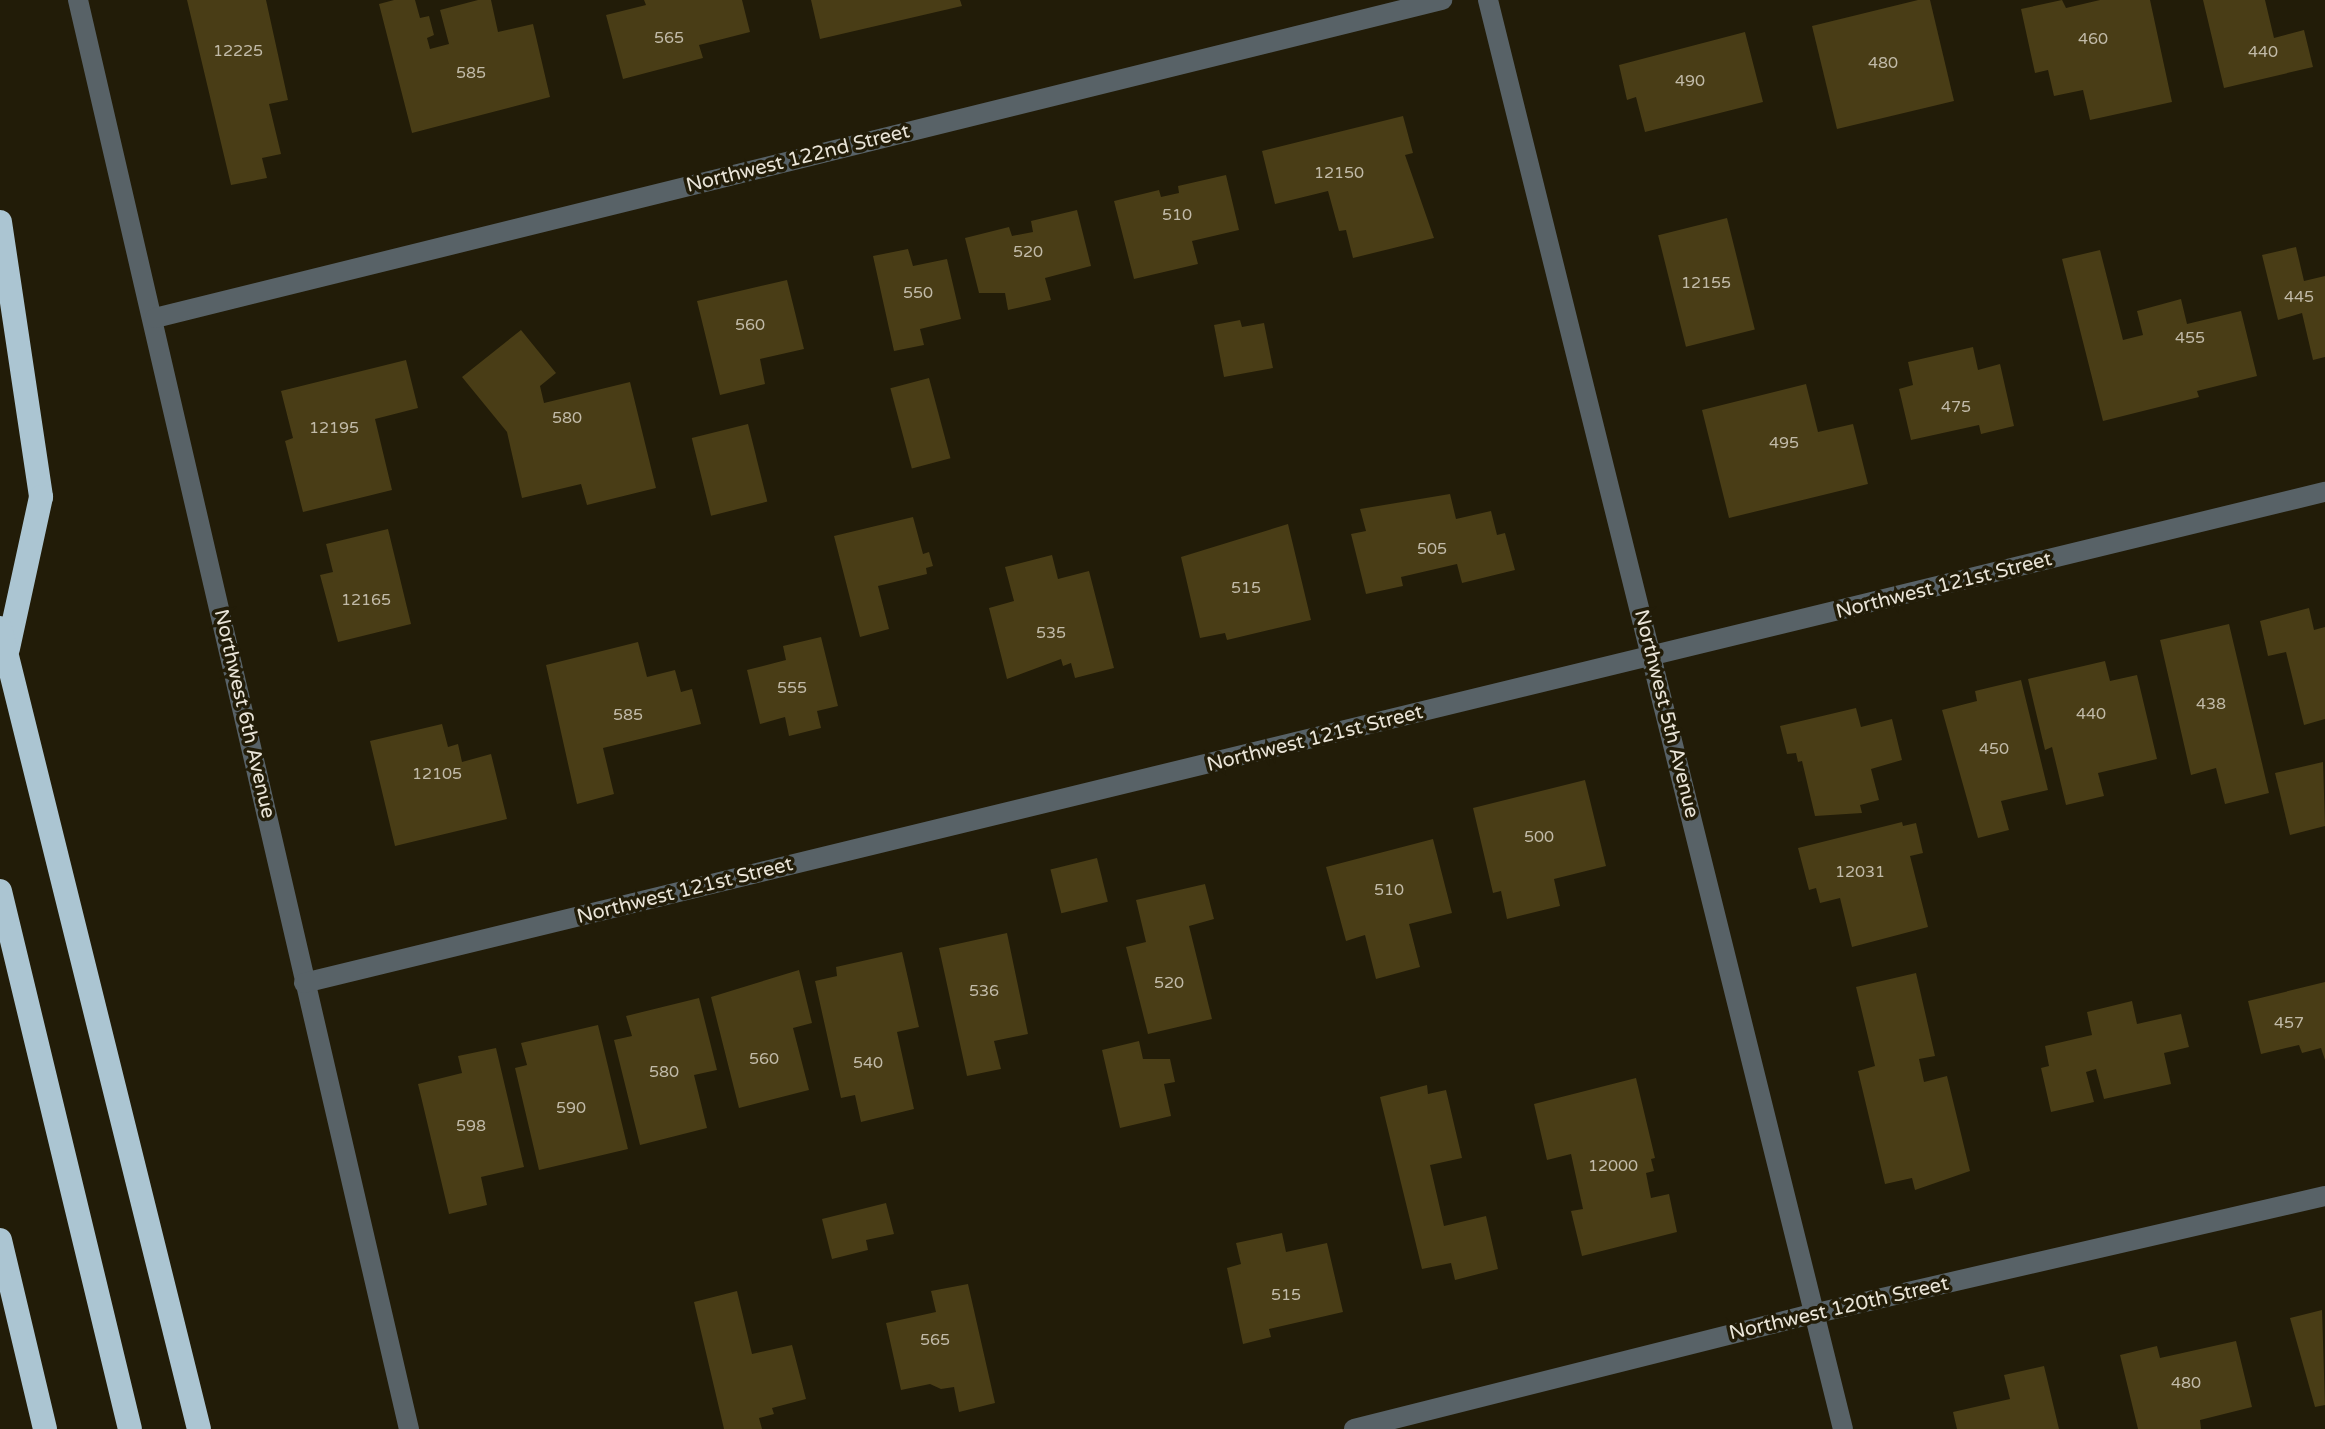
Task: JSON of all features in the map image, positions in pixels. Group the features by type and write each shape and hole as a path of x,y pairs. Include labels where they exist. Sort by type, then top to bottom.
{"highway":[{"path":"0,222 41,497 7,654"},
{"path":"0,628 199,1429"},
{"path":"0,891 130,1429"},
{"path":"0,1240 45,1429"}],"street":[{"name":"Northwest 6th Avenue","path":"78,0 155,318 304,983 409,1429"},
{"name":"Northwest 122nd Street","path":"155,318 1442,0"},
{"name":"Northwest 5th Avenue","path":"1488,0 1817,1313 1843,1429"},
{"name":"Northwest 121st Street","path":"304,983 2325,492"},
{"name":"Northwest 120th Street","path":"1354,1429 1817,1313 2325,1196"}],"building":[{"path":"187,0 266,0 288,100 269,104 281,154 262,158 267,178 231,185"},
{"path":"415,0 420,18 429,16 434,35 427,38 430,49 449,44 440,10 478,0 491,0 498,32 533,24 550,97 412,133 379,4"},
{"path":"644,0 742,0 750,32 699,45 703,58 623,79 606,15 646,5"},
{"path":"811,0 960,0 962,6 820,39"},
{"path":"1918,0 1930,0 1954,101 1837,129 1812,26"},
{"path":"2062,0 2066,8 2100,0 2150,0 2172,102 2090,120 2083,90 2054,96 2048,70 2035,73 2021,9"},
{"path":"2203,0 2265,0 2274,38 2304,30 2313,67 2224,88"},
{"path":"1745,32 1763,102 1645,132 1636,97 1627,100 1619,65"},
{"path":"1403,116 1413,153 1405,155 1434,238 1353,258 1346,230 1339,231 1328,191 1275,204 1262,151"},
{"path":"1226,175 1239,230 1192,241 1198,264 1134,279 1114,201 1159,190 1161,197 1179,193 1178,186"},
{"path":"1077,210 1091,266 1045,278 1051,300 1008,310 1005,293 979,293 965,238 1009,227 1012,236 1033,232 1031,221"},
{"path":"1727,218 1755,330 1686,347 1658,235"},
{"path":"2296,247 2304,281 2325,276 2325,357 2313,360 2302,313 2278,320 2262,255"},
{"path":"908,249 913,266 947,259 961,319 920,329 924,345 894,351 873,256"},
{"path":"2100,250 2123,340 2143,335 2137,311 2181,299 2187,324 2241,311 2257,376 2197,391 2199,397 2103,421 2062,259"},
{"path":"787,280 804,349 760,359 765,384 720,395 697,301"},
{"path":"1240,320 1242,327 1264,323 1273,368 1224,377 1214,325"},
{"path":"521,330 556,373 540,386 544,403 630,382 656,488 587,505 581,484 522,498 507,432 462,377"},
{"path":"1973,347 1978,370 2000,364 2014,426 1981,434 1979,425 1911,440 1899,389 1913,385 1908,362"},
{"path":"406,360 418,408 375,419 392,490 303,512 285,441 293,438 281,391"},
{"path":"929,378 950,458 912,469 890,388"},
{"path":"1806,384 1818,432 1853,424 1868,484 1729,518 1702,410"},
{"path":"748,424 767,502 711,516 692,438"},
{"path":"1450,494 1456,519 1491,511 1497,535 1505,533 1515,570 1462,583 1457,564 1401,577 1403,586 1366,594 1351,534 1366,531 1360,509"},
{"path":"913,517 923,554 929,552 933,566 926,568 927,574 878,586 889,629 860,637 834,536"},
{"path":"1288,524 1311,620 1227,640 1225,633 1200,638 1181,557"},
{"path":"388,529 411,624 338,642 320,575 333,572 326,544"},
{"path":"1052,555 1058,579 1089,571 1114,668 1075,678 1071,663 1063,666 1061,659 1007,679 989,608 1014,601 1005,567"},
{"path":"2309,608 2314,630 2325,627 2325,719 2304,725 2286,652 2268,656 2260,621"},
{"path":"2229,624 2269,793 2225,804 2216,768 2191,775 2160,640"},
{"path":"821,637 838,706 817,711 821,728 789,736 785,717 760,724 747,670 786,660 783,646"},
{"path":"638,642 647,677 675,670 681,692 692,689 701,724 603,748 614,794 577,804 546,665"},
{"path":"2105,661 2110,681 2137,675 2157,759 2098,773 2104,796 2066,805 2052,747 2045,750 2028,679"},
{"path":"2021,680 2048,790 2001,801 2009,830 1978,838 1942,710 1977,701 1975,691"},
{"path":"1856,708 1861,727 1892,719 1902,760 1871,769 1879,800 1860,805 1862,813 1815,816 1802,761 1798,762 1796,753 1787,754 1780,726"},
{"path":"442,724 448,747 458,744 462,762 491,754 507,819 395,846 370,741"},
{"path":"2323,762 2325,826 2290,835 2275,773"},
{"path":"1585,780 1606,866 1554,879 1560,906 1507,919 1501,891 1493,893 1473,808"},
{"path":"1902,822 1903,826 1916,823 1923,853 1910,856 1928,927 1852,947 1840,898 1820,903 1816,888 1809,890 1798,848"},
{"path":"1433,839 1452,913 1409,924 1420,967 1376,979 1365,935 1346,941 1326,867"},
{"path":"1097,858 1108,902 1061,913 1050,870"},
{"path":"1205,884 1214,919 1189,926 1212,1019 1148,1034 1126,947 1146,942 1136,900"},
{"path":"1007,933 1028,1034 994,1041 1001,1069 967,1076 939,948"},
{"path":"902,952 919,1027 897,1032 914,1109 861,1122 855,1095 841,1098 815,981 837,976 836,967"},
{"path":"799,970 812,1023 793,1028 809,1090 739,1108 711,997"},
{"path":"1916,973 1935,1056 1919,1059 1924,1082 1947,1076 1970,1171 1915,1190 1912,1178 1885,1184 1858,1071 1875,1066 1856,987"},
{"path":"2325,982 2325,1060 2321,1048 2302,1053 2299,1045 2261,1054 2248,1001"},
{"path":"699,998 717,1070 694,1075 707,1128 640,1145 614,1040 632,1036 626,1016"},
{"path":"2132,1001 2137,1024 2181,1014 2189,1047 2164,1053 2171,1084 2104,1099 2096,1069 2086,1072 2094,1102 2051,1112 2041,1068 2049,1066 2045,1046 2092,1035 2087,1012"},
{"path":"598,1025 628,1149 539,1170 515,1068 527,1065 521,1043"},
{"path":"1139,1041 1143,1059 1170,1059 1175,1082 1164,1084 1171,1116 1120,1128 1102,1050"},
{"path":"496,1048 524,1167 481,1177 487,1205 449,1214 418,1084 462,1073 458,1056"},
{"path":"1636,1078 1655,1158 1651,1159 1654,1171 1646,1173 1651,1198 1669,1194 1677,1232 1582,1256 1571,1211 1583,1209 1571,1154 1547,1160 1534,1104"},
{"path":"1427,1085 1428,1094 1446,1090 1462,1158 1430,1165 1444,1226 1486,1216 1498,1269 1455,1280 1451,1263 1422,1269 1380,1097"},
{"path":"886,1203 894,1234 866,1240 868,1250 832,1259 822,1219"},
{"path":"1282,1233 1286,1252 1327,1243 1343,1312 1269,1329 1271,1337 1243,1344 1227,1268 1241,1264 1236,1243"},
{"path":"968,1284 995,1403 959,1412 954,1387 941,1389 930,1384 901,1390 886,1323 936,1312 931,1291"},
{"path":"737,1291 752,1354 792,1345 806,1399 772,1408 774,1414 759,1418 762,1429 724,1429 694,1302"},
{"path":"2322,1310 2325,1405 2315,1407 2290,1318"},
{"path":"2236,1341 2252,1407 2200,1420 2201,1429 2138,1429 2120,1355 2157,1346 2160,1358"},
{"path":"2044,1366 2059,1429 1957,1429 1953,1412 2010,1399 2004,1375"}]}
